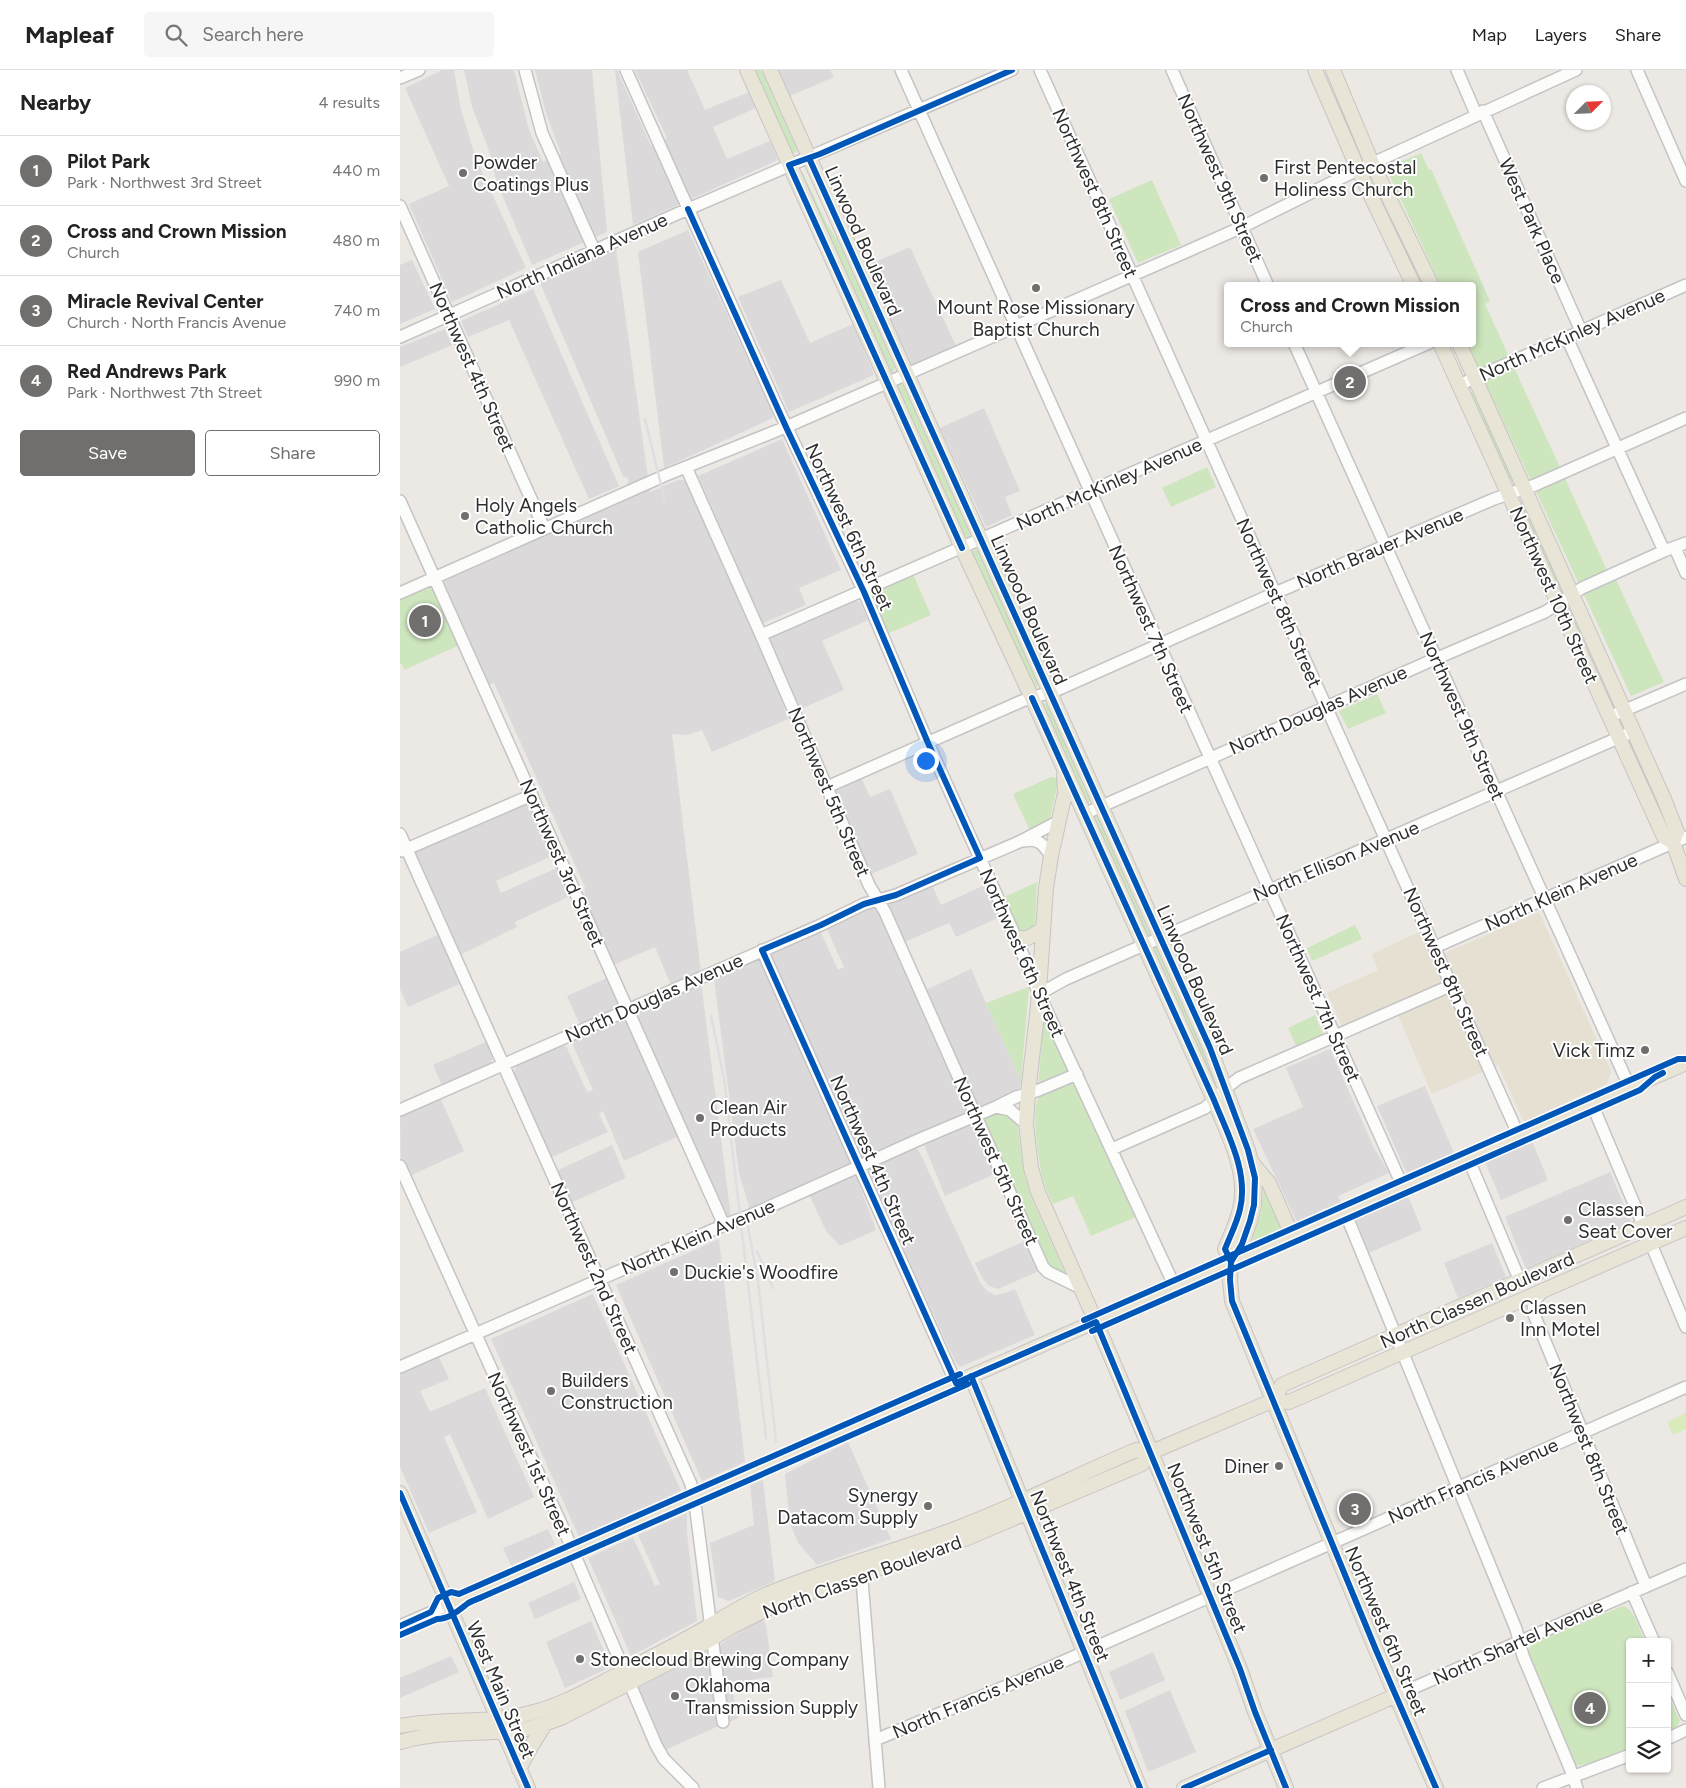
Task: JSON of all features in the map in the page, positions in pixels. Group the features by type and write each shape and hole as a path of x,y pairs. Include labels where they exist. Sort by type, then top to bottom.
{"main road":[{"name":"Linwood Boulevard","path":"747,70 962,548 1214,1100 1236,1158 1242,1180 1240,1209 1225,1249 1232,1262"},
{"name":"Linwood Boulevard","path":"770,70 1210,1048 1226,1088 1252,1162 1255,1178 1254,1205 1242,1244 1232,1262"},
{"path":"1315,70 1358,170 1412,282"},
{"path":"1333,70 1372,163 1430,282"},
{"name":"Northwest 10th Street","path":"1442,347 1664,838 1680,839"},
{"name":"Northwest 10th Street","path":"1461,347 1664,799 1680,839 1686,879"},
{"name":"Northwest 5th Street","path":"1063,766 1065,793 1051,856 1028,1093 1026,1124 1032,1168 1038,1192 1151,1452 1240,1669 1255,1712 1286,1788"},
{"path":"1016,938 1028,938 1043,929"},
{"path":"448,1605 1686,1063"},
{"path":"1252,1162 1269,1183 1292,1235"},
{"name":"North Classen Boulevard","path":"1274,1400 1282,1385 1686,1207"},
{"name":"North Classen Boulevard","path":"400,1726 419,1722 532,1728 576,1712 627,1677 711,1632 740,1607 766,1595 830,1570 861,1568 960,1527 1025,1507 1136,1450 1151,1452 1274,1400 1289,1402 1686,1228"},
{"name":"Northwest 6th Street","path":"1232,1262 1230,1280 1232,1301 1436,1788"},
{"name":"Northwest 4th Street","path":"971,1376 1140,1788"},
{"name":"West Main Street","path":"400,1493 528,1788"},
{"name":"North Classen Boulevard","path":"400,1742 442,1733 501,1725 516,1717 537,1712 627,1677"},
{"name":"North Shartel Avenue","path":"1184,1788 1396,1695"},
{"path":"519,1769 545,1724"}],"street":[{"path":"400,78 419,70"},
{"path":"525,70 542,133 595,252"},
{"name":"Northwest 6th Street","path":"626,70 786,426 864,592 1039,994 1175,1287"},
{"name":"Northwest 7th Street","path":"901,70 1403,1187"},
{"name":"North Indiana Avenue","path":"400,337 595,252 688,209 1012,70"},
{"name":"Northwest 8th Street","path":"1040,70 1519,1136"},
{"name":"Northwest 9th Street","path":"1172,70 1266,282"},
{"name":"West Park Place","path":"1457,70 1480,113 1581,332"},
{"path":"400,593 544,528 1016,327 1242,227 1372,163 1576,70"},
{"path":"1637,70 1686,180"},
{"name":"Northwest 4th Street","path":"400,206 544,528"},
{"name":"North McKinley Avenue","path":"1459,385 1686,286"},
{"path":"1567,338 1664,552"},
{"name":"Northwest 9th Street","path":"1296,347 1630,1088"},
{"name":"North McKinley Avenue","path":"762,635 864,592 1420,347"},
{"name":"North Brauer Avenue","path":"827,787 1686,418"},
{"name":"Northwest 5th Street","path":"686,468 762,635 869,885 885,912 1043,1267 1048,1272 1081,1288"},
{"name":"Northwest 3rd Street","path":"400,501 724,1225"},
{"path":"1681,546 1686,572"},
{"name":"North Douglas Avenue","path":"1084,814 1545,612 1582,588 1681,546"},
{"path":"1609,717 1686,684"},
{"name":"North Ellison Avenue","path":"1039,994 1066,979 1268,889 1386,840 1634,731"},
{"path":"403,850 532,795"},
{"name":"North Douglas Avenue","path":"400,1110 864,904 896,895 1019,842 1059,821"},
{"name":"Northwest 2nd Street","path":"400,834 403,850 504,1065 691,1484 722,1722"},
{"name":"North Klein Avenue","path":"1435,947 1680,839"},
{"name":"North Douglas Avenue","path":"1019,842 1038,840 1051,856"},
{"name":"Northwest 4th Street","path":"762,950 956,1383"},
{"path":"1112,1149 1205,1108 1239,1078 1452,985"},
{"name":"North Klein Avenue","path":"400,1367 724,1225 752,1215 1008,1100 1077,1074"},
{"path":"1592,1104 1686,1327"},
{"path":"996,1107 1010,1110 1026,1124"},
{"path":"1468,1158 1520,1281"},
{"name":"Northwest 1st Street","path":"400,1166 661,1753 693,1788"},
{"path":"1345,1212 1516,1629 1526,1664 1575,1782"},
{"path":"1533,1312 1534,1301 1543,1291"},
{"path":"1516,1303 1525,1306 1533,1312"},
{"name":"Northwest 8th Street","path":"1533,1312 1646,1586"},
{"name":"North Francis Avenue","path":"875,1740 1084,1652 1686,1388"},
{"path":"861,1568 879,1788"},
{"name":"North Shartel Avenue","path":"1396,1695 1686,1569"},
{"path":"1632,1592 1652,1638"},
{"path":"400,1626 448,1605"},
{"path":"1671,1681 1686,1715"},
{"path":"1671,1737 1686,1730"},
{"path":"1543,1788 1575,1782 1626,1757"}],"shaded area":[{"name":"Powder Coatings Plus","path":"442,70 454,70 460,106 476,159 526,268 452,302 409,204 449,186 405,88"},
{"path":"464,70 514,70 529,130 543,162 561,154 545,110 535,70 592,70 607,232 532,265 497,183 488,148 472,107"},
{"path":"615,70 617,70 651,146 667,138 635,70 687,70 705,110 749,92 756,108 713,127 727,159 770,141 778,160 633,225"},
{"path":"778,70 830,70 834,77 790,96"},
{"path":"688,230 773,413 773,418 664,468 638,252"},
{"path":"910,247 956,346 910,365 866,266"},
{"path":"616,249 650,492 678,480 683,480 688,484 773,675 788,719 712,752 702,730 688,735 672,734 701,972 671,985 655,947 613,965 584,900 585,887 494,683 488,685 443,584 444,579 622,501 629,479 623,476 540,283"},
{"path":"412,260 435,309 400,324 400,265"},
{"path":"781,280 810,343 853,324 874,375 789,412 738,297"},
{"path":"533,289 619,486 589,499 509,320 468,337 461,321"},
{"path":"445,329 452,345 400,367 400,347"},
{"path":"984,408 1020,491 1005,497 1012,515 986,527 940,428"},
{"path":"782,439 841,570 799,588 806,605 763,623 698,476"},
{"path":"856,600 860,603 868,620 822,641 844,690 798,710 769,641 771,638"},
{"path":"861,777 870,797 890,789 918,854 871,874 835,791"},
{"path":"528,803 531,804 554,855 496,881 501,893 559,867 572,895 515,922 517,927 460,955 414,851"},
{"path":"987,884 1002,916 956,937 949,923 902,943 888,905 890,903 932,885 941,905"},
{"path":"872,906 878,907 917,994 971,969 1021,1081 1020,1087 1015,1092 982,1108 967,1109 966,1114 969,1124 974,1125 997,1173 945,1196 920,1135 750,1210 739,1173 715,976 820,930 838,970 844,967 826,927"},
{"path":"1539,912 1611,1071 1607,1084 1524,1122 1498,1065 1432,1094 1393,1004 1342,1026 1327,993 1378,970 1372,954 1419,932 1431,959"},
{"path":"440,934 462,983 408,1007 400,989 400,952"},
{"path":"609,977 679,1136 624,1161 603,1111 599,1114 608,1132 550,1158 514,1076 514,1072 517,1066 566,1046 587,1092 593,1090 572,1043 574,1038 584,1034 567,996"},
{"name":"Clean Air Products","path":"701,982 731,1217 725,1214 638,1018 641,1010"},
{"path":"488,1041 494,1056 490,1063 444,1085 441,1083 433,1065"},
{"path":"1330,1049 1374,1148 1389,1173 1338,1196 1341,1203 1298,1222 1253,1129 1303,1107 1286,1068"},
{"path":"1425,1086 1454,1153 1407,1174 1377,1106"},
{"path":"437,1098 441,1100 464,1151 401,1180 400,1115"},
{"path":"1532,1141 1548,1180 1501,1200 1485,1162"},
{"path":"612,1145 626,1178 570,1203 556,1171"},
{"path":"915,1147 919,1151 981,1284 987,1291 995,1295 1015,1289 1035,1335 960,1367 955,1361 868,1172 870,1167"},
{"name":"Classen Seat Cover","path":"1610,1172 1631,1222 1526,1269 1505,1217"},
{"path":"851,1175 856,1176 876,1230 840,1246 826,1231 809,1194"},
{"path":"1408,1196 1422,1230 1369,1253 1356,1219"},
{"path":"719,1239 745,1462 702,1481 616,1285"},
{"path":"1027,1240 1041,1270 998,1289 989,1286 975,1263"},
{"path":"1492,1243 1506,1277 1458,1298 1444,1263"},
{"path":"593,1294 681,1491 579,1537 491,1339"},
{"path":"439,1357 449,1379 420,1391 430,1412 485,1388 534,1497 488,1519 450,1434 444,1437 477,1512 429,1533 400,1467 400,1373"},
{"path":"848,1442 891,1539 817,1565 798,1543 790,1523 785,1474"},
{"path":"763,1480 775,1581 729,1601 718,1597 710,1543 754,1525 750,1485"},
{"path":"687,1513 687,1532 697,1621 631,1656 588,1558 633,1537 655,1586 660,1584 638,1535"},
{"path":"548,1529 555,1545 511,1566 503,1548"},
{"path":"574,1582 581,1599 535,1619 528,1603"},
{"path":"763,1619 766,1625 773,1677 755,1679 732,1689 738,1718 727,1723 719,1650 721,1644"},
{"name":"Stonecloud Brewing Company","path":"591,1621 611,1667 565,1688 546,1642"},
{"path":"1153,1652 1165,1680 1120,1700 1109,1672"},
{"name":"Oklahoma Transmission Supply","path":"701,1655 708,1656 710,1660 719,1726 665,1750 639,1692 639,1687"},
{"path":"451,1656 459,1672 400,1698 400,1678"},
{"path":"1170,1690 1196,1752 1148,1772 1125,1711"}],"green space":[{"path":"755,70 761,70 797,150 796,153 792,152"},
{"path":"1421,153 1429,170 1431,169 1490,301 1485,304 1612,581 1616,580 1664,682 1631,696 1469,347 1476,347 1476,282 1439,282 1388,172 1390,166"},
{"path":"802,171 826,222 838,241 895,368 893,372 890,371"},
{"path":"1152,180 1181,245 1138,263 1109,199"},
{"path":"900,383 903,385 970,534 969,538 965,536 898,387"},
{"path":"1473,391 1512,476 1511,479 1508,479 1470,393"},
{"path":"1207,467 1216,487 1171,507 1162,488"},
{"path":"1524,502 1561,584 1559,586 1556,586 1520,504"},
{"path":"975,549 978,551 1038,685 1036,688 1032,686 972,553"},
{"path":"913,574 931,615 885,635 868,594"},
{"path":"429,586 433,588 460,645 404,670 402,664 400,664 400,598"},
{"path":"1377,694 1386,713 1348,729 1339,711"},
{"path":"1043,703 1047,704 1090,801 1088,804 1041,705"},
{"path":"1051,777 1059,778 1050,818 1030,831 1013,794"},
{"path":"1094,815 1098,817 1149,933 1148,937 1092,818"},
{"path":"1037,882 1035,927 1032,932 1019,931 1004,897"},
{"path":"1355,925 1362,939 1312,961 1307,948"},
{"path":"1155,948 1203,1052 1216,1087 1152,949"},
{"path":"1029,987 1021,1081 986,1003"},
{"path":"1315,1015 1324,1036 1297,1048 1288,1028"},
{"path":"1044,1017 1070,1071 1038,1086"},
{"path":"1074,1081 1136,1217 1091,1236 1073,1196 1053,1204 1042,1174 1036,1138 1035,1113 1039,1097 1050,1090"},
{"path":"997,1112 1011,1118 1017,1125 1023,1168 1030,1195 1066,1275 1051,1271 982,1119"},
{"path":"1264,1185 1282,1229 1253,1241 1261,1213"},
{"path":"1686,1413 1686,1429 1673,1435 1667,1422"},
{"path":"1623,1606 1631,1611 1643,1638 1626,1638 1626,1752 1606,1760 1575,1766 1528,1652 1536,1642"},
{"path":"1671,1701 1680,1721 1676,1729 1671,1731"}],"railway":[{"path":"645,419 665,501"},
{"path":"711,1016 724,1078 766,1438"},
{"path":"746,1216 758,1281 776,1441"},
{"path":"757,1251 773,1288"}],"cycle path":[{"path":"962,548 789,165 820,154 1012,70"},
{"path":"809,158 1210,1048 1248,1150 1255,1178 1254,1205 1250,1221 1242,1244 1231,1262 1232,1301 1376,1650 1436,1788"},
{"path":"688,209 786,427 864,592 928,743 980,858 896,895 864,904 762,950 956,1383 1096,1322 1240,1669 1255,1712 1286,1788"},
{"path":"1032,698 1214,1100 1235,1153 1242,1181 1242,1195 1237,1219 1225,1249 1231,1262"},
{"path":"1084,1320 1678,1059 1686,1059"},
{"path":"1092,1331 1640,1090 1655,1077 1663,1073"},
{"path":"400,1626 431,1612 438,1598 451,1592 459,1594 960,1374"},
{"path":"971,1376 1140,1788"},
{"path":"400,1635 437,1619 449,1616 472,1601 968,1384"},
{"path":"400,1493 528,1788"},
{"path":"1184,1788 1271,1750"}],"place":[{"name":"Powder Coatings Plus","path":"463,173"},
{"name":"First Pentecostal Holiness Church","path":"1264,178"},
{"name":"Mount Rose Missionary Baptist Church","path":"1036,288"},
{"name":"Cross and Crown Mission","path":"1350,382"},
{"name":"Holy Angels Catholic Church","path":"465,516"},
{"name":"Pilot Park","path":"425,621"},
{"name":"Vick Timz","path":"1645,1050"},
{"name":"Clean Air Products","path":"700,1118"},
{"name":"Classen Seat Cover","path":"1568,1220"},
{"name":"Duckie's Woodfire","path":"674,1272"},
{"name":"Classen Inn Motel","path":"1510,1318"},
{"name":"Builders Construction","path":"551,1391"},
{"name":"Diner","path":"1279,1466"},
{"name":"Synergy Datacom Supply","path":"928,1506"},
{"name":"Miracle Revival Center","path":"1355,1509"},
{"name":"Stonecloud Brewing Company","path":"580,1659"},
{"name":"Oklahoma Transmission Supply","path":"675,1696"},
{"name":"Red Andrews Park","path":"1590,1708"}]}
